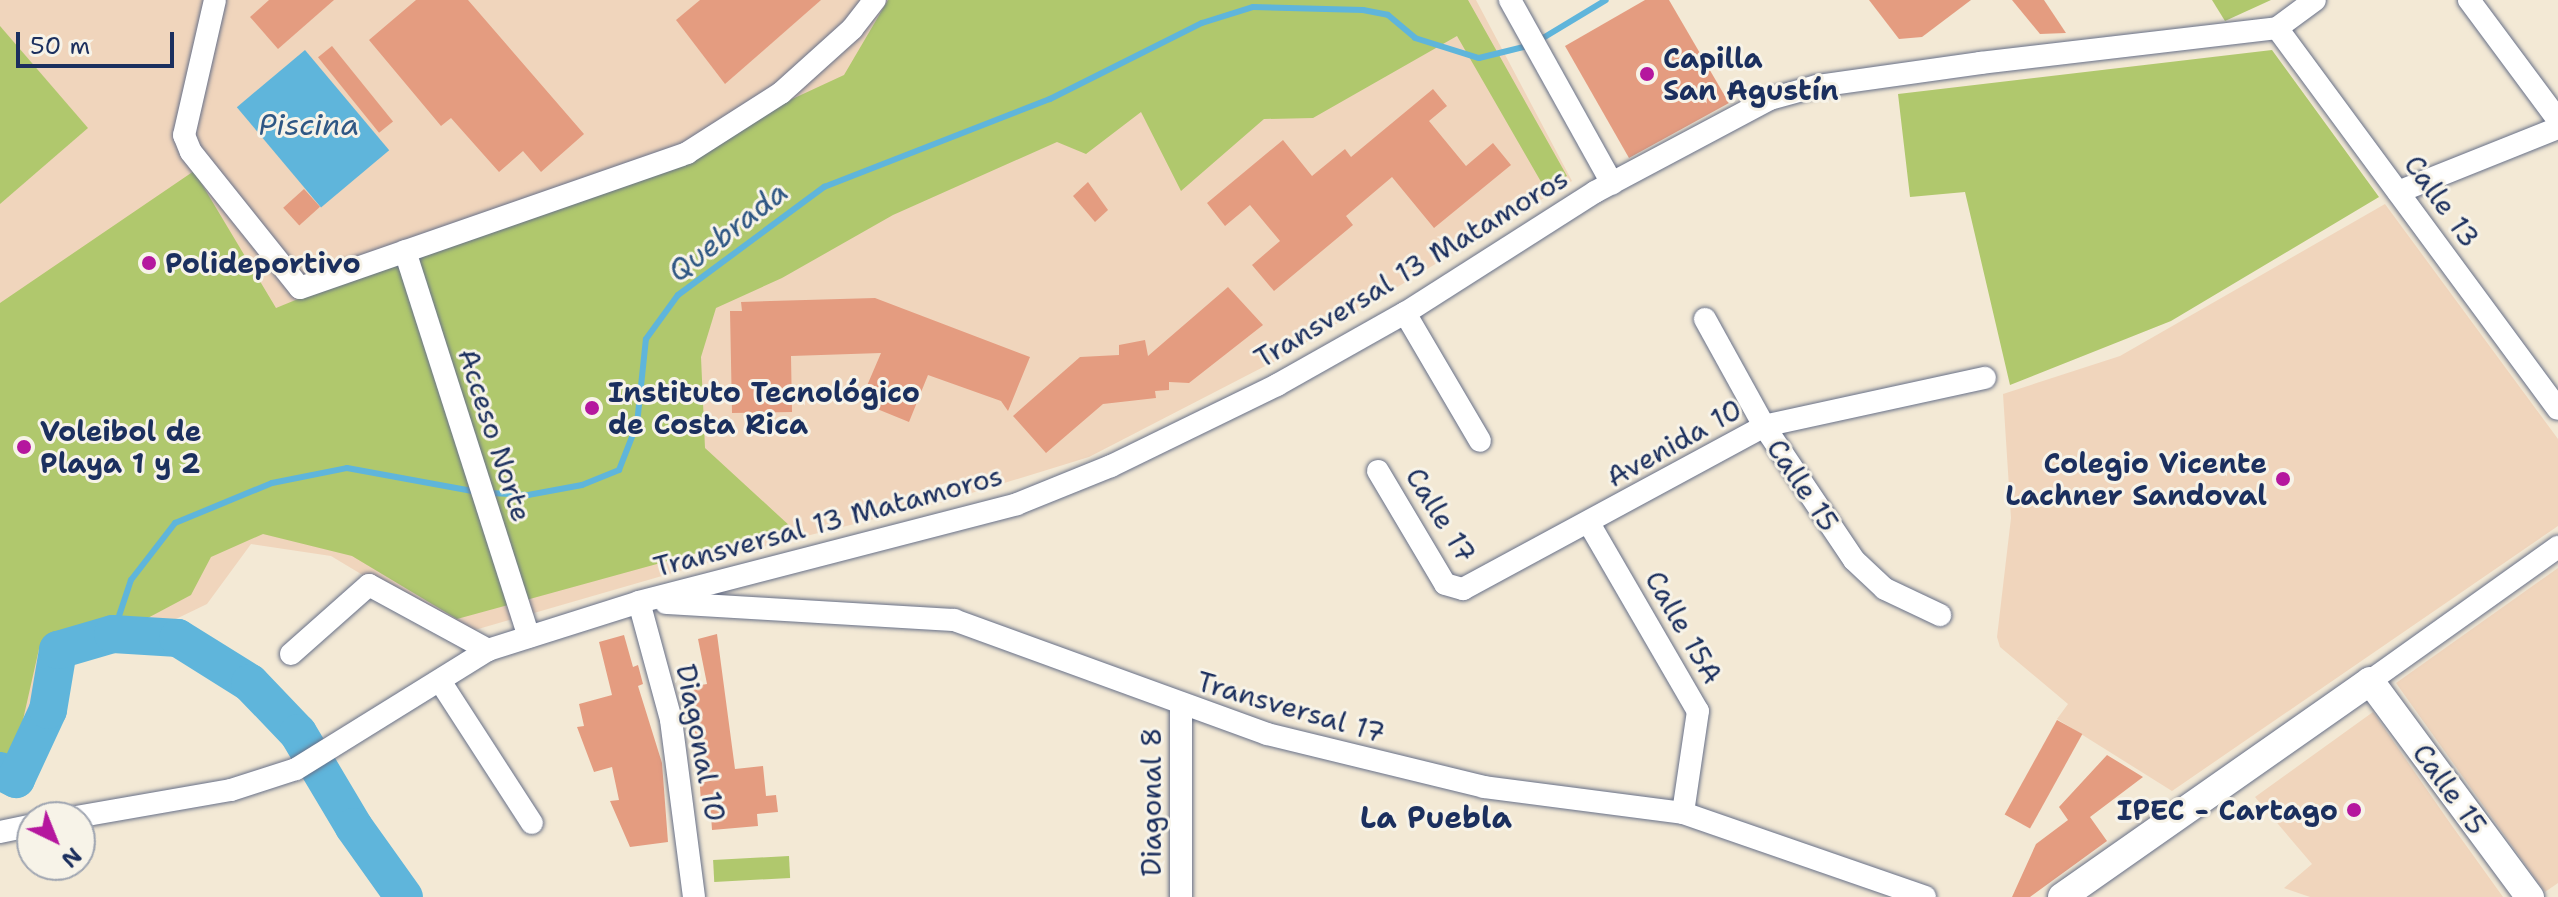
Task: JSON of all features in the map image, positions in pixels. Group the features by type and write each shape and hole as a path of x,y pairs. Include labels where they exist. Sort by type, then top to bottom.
{"main road":[{"path":"2062,897 2088,886 2370,681"},
{"name":"Calle 15","path":"2370,681 2530,897"}],"street":[{"path":"215,0 184,119 191,152 300,288 687,153 781,93 852,29 875,0"},
{"path":"1510,0 1612,183"},
{"path":"2277,28 2315,0"},
{"path":"2469,0 2558,120"},
{"name":"Transversal 13 Matamoros","path":"96,814 231,790 296,769 488,650 639,602 1017,504 1111,466 1277,385 1405,313 1612,183 1722,120 1770,99 1817,86 2277,28"},
{"name":"Calle 13","path":"2277,28 2558,409"},
{"path":"2398,192 2558,128"},
{"name":"Acceso Norte","path":"405,251 529,637"},
{"path":"1405,313 1480,441"},
{"name":"Calle 15","path":"1705,319 1764,426 1862,569 1885,589 1940,615"},
{"name":"Avenida 10","path":"1454,589 1463,589 1590,525 1764,426 1985,378"},
{"name":"Calle 17","path":"1378,471 1445,584 1454,589"},
{"name":"Calle 15A","path":"1590,525 1698,711 1683,813"},
{"path":"2370,681 2558,547"},
{"path":"291,654 369,585 488,650"},
{"name":"Transversal 17","path":"639,602 813,608 954,620 1181,707 1420,774 1683,813 1925,897"},
{"name":"Diagonal 10","path":"639,602 671,720 694,897"},
{"path":"440,681 532,823"},
{"name":"Diagonal 8","path":"1181,707 1181,897"}],"shaded area":[{"name":"Instituto Tecnológico de Costa Rica","path":"0,0 1476,0 1572,181 1279,359 1089,457 939,503 766,546 461,634 331,556 251,544 207,604 149,632 56,647 47,705 16,779 0,769"},
{"name":"Colegio Vicente Lachner Sandoval","path":"2385,204 2558,439 2558,526 2172,791 2057,719 2068,704 2000,647 1997,637 2011,518 2003,394 2120,356"},
{"path":"2558,568 2558,883 2545,892 2396,683"},
{"name":"IPEC - Cartago","path":"2373,712 2503,897 2310,897 2284,888 2312,864 2255,797"}],"green space":[{"path":"888,0 1468,0 1567,176 1544,187 1457,36 1313,118 1264,119 1181,191 1141,112 1086,154 1057,142 893,215 782,278 716,308 701,357 705,448 791,527 457,619 352,556 263,534 211,557 191,595 144,620 66,632 39,649 13,764 0,753 0,303 194,171 276,308 464,231 643,168 844,75"},
{"path":"2212,0 2271,0 2225,21"},
{"path":"0,26 88,128 0,204"},
{"path":"2272,50 2379,197 2171,321 2010,385 1965,192 1910,197 1898,94"},
{"path":"789,856 790,878 714,882 713,860"}],"water":[{"name":"Piscina","path":"305,50 389,150 321,208 237,107"}],"building":[{"path":"269,0 334,0 278,49 250,17"},
{"path":"416,0 468,0 584,134 541,172 523,151 499,172 451,118 441,126 369,40"},
{"path":"700,0 821,0 725,84 676,20"},
{"name":"Capilla San Agustín","path":"1645,0 1669,0 1729,103 1629,158 1565,46"},
{"path":"1869,0 1971,0 1922,37 1899,39"},
{"path":"2012,0 2044,0 2066,33 2040,34"},
{"name":"Piscina","path":"332,46 393,121 379,133 318,57"},
{"path":"1433,89 1447,106 1429,121 1466,166 1493,143 1511,165 1434,228 1392,177 1346,216 1353,225 1274,291 1252,265 1280,241 1250,205 1225,226 1207,203 1283,140 1312,176 1345,149 1351,157"},
{"path":"1088,182 1108,210 1095,222 1073,196"},
{"path":"304,189 320,207 299,226 283,208"},
{"path":"1228,287 1263,325 1189,383 1169,382 1169,390 1155,391 1156,398 1103,404 1046,453 1013,416 1080,357 1119,355 1119,345 1145,340 1148,356"},
{"path":"875,298 1030,357 1008,411 1001,401 928,375 909,422 860,402 881,353 791,356 792,412 732,413 730,311 742,311 741,302"},
{"path":"717,634 735,769 763,766 766,796 776,795 778,812 757,814 758,826 712,830 710,801 701,802 699,773 705,772 684,688 707,684 698,639"},
{"path":"624,635 633,667 638,665 643,684 638,686 662,763 668,842 630,847 610,801 619,800 612,767 594,772 577,727 584,726 579,704 612,695 599,642"},
{"path":"2057,720 2082,734 2030,829 2005,814"},
{"path":"2107,755 2143,777 2090,817 2107,841 2030,897 2012,897 2036,844 2068,820 2059,807"}],"waterway":[{"path":"1538,41 1606,0"},
{"name":"Quebrada","path":"490,493 528,495 582,485 619,470 637,424 646,339 678,295 824,187 1050,99 1202,23 1253,7 1363,10 1388,15 1415,38 1479,58 1528,46"},
{"name":"Quebrada","path":"113,634 131,580 175,523 272,483 347,468 478,492"},
{"path":"0,771 16,779 48,710 58,650 113,634 178,638 250,683 298,733 354,827 404,897"}],"place":[{"name":"Capilla San Agustín","path":"1647,74"},
{"name":"Polideportivo","path":"149,263"},
{"name":"Instituto Tecnológico de Costa Rica","path":"592,408"},
{"name":"Voleibol de Playa 1 y 2","path":"24,447"},
{"name":"Colegio Vicente Lachner Sandoval","path":"2283,479"},
{"name":"IPEC - Cartago","path":"2354,810"}],"district":[{"name":"La Puebla","path":"1436,818"}]}
